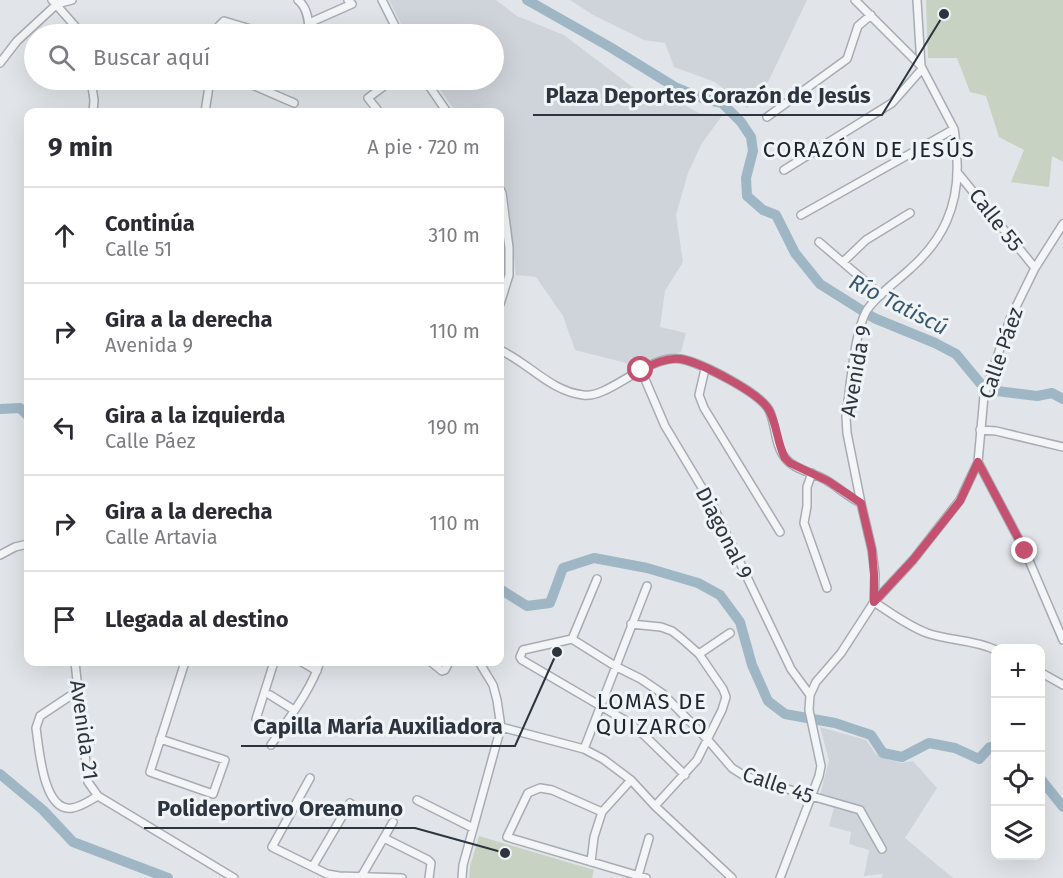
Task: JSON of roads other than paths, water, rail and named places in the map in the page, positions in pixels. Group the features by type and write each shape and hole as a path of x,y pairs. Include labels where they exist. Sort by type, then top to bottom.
{"street":[{"path":"33,24 54,2 72,0"},
{"path":"298,0 304,5 309,23 352,4 348,0"},
{"path":"382,0 393,24"},
{"path":"855,0 922,67"},
{"path":"784,170 892,104 922,67 917,0"},
{"path":"54,2 73,24"},
{"path":"767,117 847,59 858,26 871,15"},
{"path":"0,63 24,34"},
{"name":"Avenida 9","path":"874,602 872,550 847,433 846,417 862,323 867,311 881,295 926,255 942,233 952,212 956,194 954,129 922,67"},
{"path":"92,90 93,108"},
{"path":"206,108 208,90"},
{"path":"264,90 294,103"},
{"path":"376,108 368,98 379,90"},
{"path":"432,90 444,108"},
{"path":"801,215 954,129"},
{"name":"Calle 55","path":"957,172 1035,268"},
{"path":"843,262 866,240 910,213"},
{"path":"504,222 509,248 509,275 504,291"},
{"name":"Calle Páez","path":"874,602 913,560 960,501 978,462 984,396 1010,319 1035,268 1063,224"},
{"path":"819,242 881,295"},
{"path":"504,273 509,275"},
{"path":"504,353 562,390 581,395 596,394 658,362 681,359 705,369 739,385 764,403 770,411 785,458 790,463 828,481 861,503"},
{"path":"705,369 699,395 704,408 780,532"},
{"name":"Diagonal 9","path":"641,370 665,426 713,506 791,669 810,694"},
{"path":"980,430 996,431 1063,447"},
{"path":"978,462 1025,551 1063,640"},
{"path":"812,473 807,487 804,523 827,588"},
{"path":"0,555 24,545"},
{"path":"597,579 572,639 523,650 522,660 628,722 685,775"},
{"path":"584,749 646,586"},
{"path":"780,878 812,797 821,766 809,710 810,694 816,682 842,654 874,602 926,633 976,642 991,648"},
{"path":"631,624 661,627 672,631 699,654 726,697 698,760 655,807"},
{"path":"699,654 730,633"},
{"name":"Calle 45","path":"572,639 663,694 732,768 743,775 860,810 882,849"},
{"name":"Avenida 21","path":"76,666 88,782 98,796"},
{"path":"160,739 225,760 213,794 150,772 160,739 184,666"},
{"path":"256,719 273,666"},
{"path":"309,666 317,671"},
{"path":"271,745 319,666"},
{"path":"436,666 442,671 447,666"},
{"path":"462,878 463,865 501,727 493,685 481,666"},
{"path":"1045,674 1063,684"},
{"path":"79,690 40,716 36,728 44,783 49,793 65,808 71,809 98,796 234,878"},
{"path":"270,695 294,710"},
{"path":"501,727 584,749 603,759 631,780 723,875 732,878"},
{"path":"310,778 272,848 327,874 361,878 402,878"},
{"path":"591,862 594,837 602,812 631,780"},
{"path":"602,812 552,790 540,788 528,793 507,837 642,877 649,838"},
{"path":"417,800 473,828"},
{"path":"313,866 350,803"},
{"path":"361,878 393,822"},
{"path":"384,838 428,860 432,868 429,878"}],"waterway":[{"name":"Río Tatiscú","path":"527,0 675,87 704,99 722,103 741,122 751,137 753,151 746,178 747,196 763,210 776,215 795,253 820,284 874,318 956,354 980,383 997,391 1037,396 1052,393 1063,399"},
{"path":"0,409 20,408 24,412"},
{"path":"504,592 527,606 550,603 563,568 594,558 647,568 698,583 720,595 740,622 752,665 768,701 785,714 835,723 871,735 883,753 902,757 929,743 955,748 979,759 991,747"},
{"path":"0,774 43,810 73,842 168,878"},
{"path":"1045,784 1063,807"}],"place":[{"name":"Plaza Deportes Corazón de Jesús","path":"944,14"},
{"name":"Capilla María Auxiliadora","path":"557,652"},
{"name":"Polideportivo Oreamuno","path":"505,853"}],"district":[{"name":"CORAZÓN DE JESÚS","path":"869,149"},
{"name":"LOMAS DE QUIZARCO","path":"652,714"}]}
